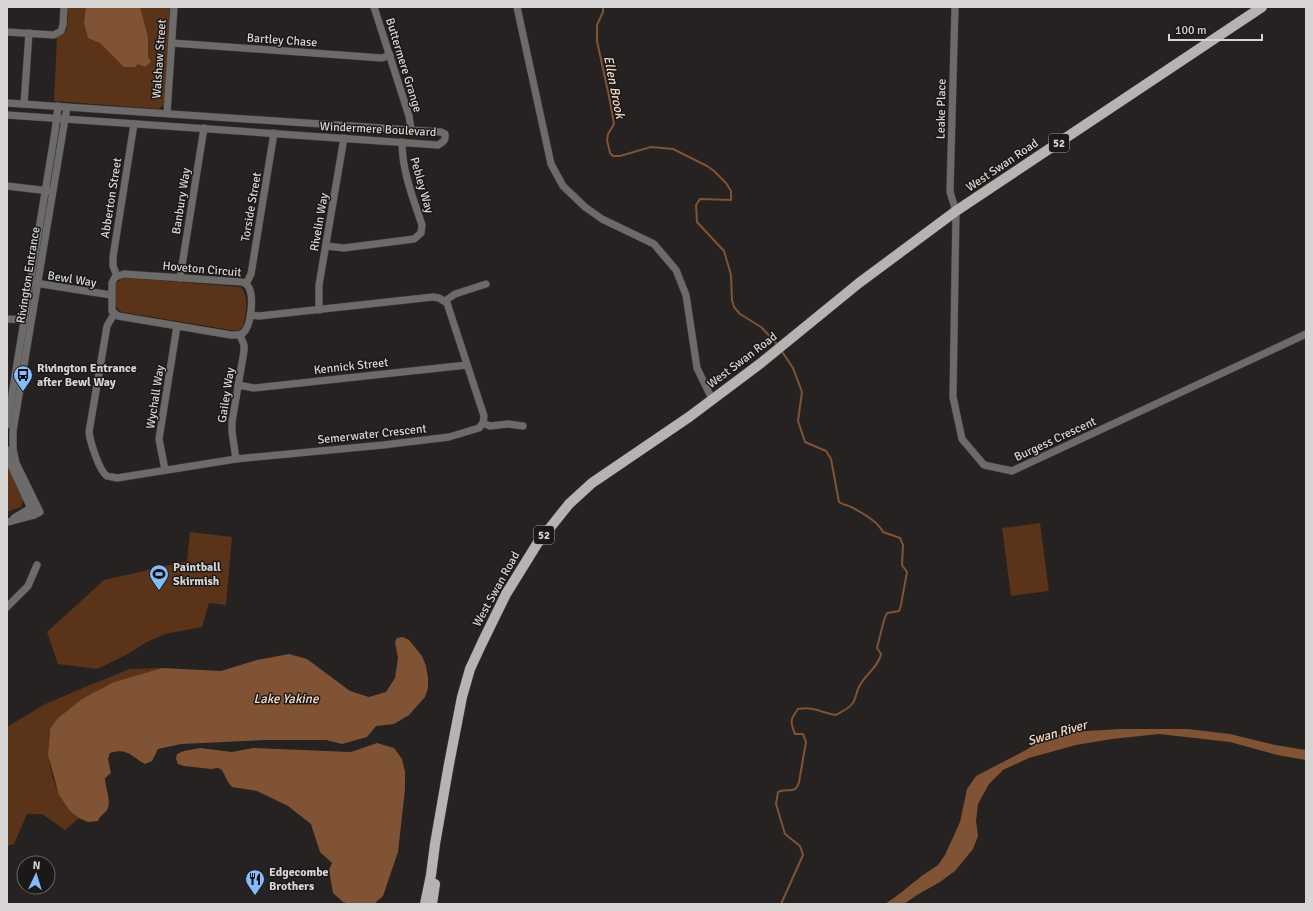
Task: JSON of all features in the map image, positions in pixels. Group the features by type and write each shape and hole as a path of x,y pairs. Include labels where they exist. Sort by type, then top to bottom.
{"main road":[{"name":"West Swan Road","path":"425,904 431,875 439,817 462,697 470,669 506,594 537,544 569,504 592,483 637,454 761,363 859,283 956,211 1262,7"},
{"name":"West Swan Road","path":"431,875 435,883 432,904"}],"street":[{"path":"7,32 54,35 61,31 63,25 64,7"},
{"name":"Walshaw Street","path":"167,112 174,7"},
{"name":"Buttermere Grange","path":"374,7 409,116 411,129"},
{"path":"517,7 551,164 563,186 585,207 602,219 654,244 676,270 686,296 697,368 712,399"},
{"name":"Leake Place","path":"955,7 950,192 956,211"},
{"path":"24,104 28,33"},
{"name":"Bartley Chase","path":"172,43 382,58 390,55"},
{"name":"Windermere Boulevard","path":"7,102 411,129 441,132 445,134 446,138 444,142 438,145 7,115"},
{"name":"Rivington Entrance","path":"7,425 28,320 49,191 58,106"},
{"name":"Rivington Entrance","path":"49,191 67,107"},
{"name":"Abberton Street","path":"117,276 113,266 113,257 134,124"},
{"name":"Banbury Way","path":"180,278 204,128"},
{"name":"Torside Street","path":"246,284 250,274 274,133"},
{"name":"Rivelin Way","path":"319,310 320,285 344,138"},
{"name":"Pebley Way","path":"326,246 344,248 414,239 421,233 422,225 404,172 402,142"},
{"path":"7,186 49,191"},
{"name":"Burgess Crescent","path":"956,211 953,397 962,439 984,465 1012,471 1306,334"},
{"name":"Hoveton Circuit","path":"117,276 124,274 242,282 250,288 251,315 247,329 240,335"},
{"path":"117,276 112,283 111,295 112,311 114,314 122,317 230,335 240,335"},
{"name":"Bewl Way","path":"34,283 111,295"},
{"path":"445,301 455,294 486,284"},
{"path":"251,315 259,316 433,297 445,301 447,303 484,416 483,423 490,426 508,424 523,426"},
{"name":"Semerwater Crescent","path":"114,314 107,326 89,432 90,442 103,471 107,476 117,478 236,459 449,437 479,428 483,423"},
{"path":"7,319 28,320"},
{"name":"Wychall Way","path":"165,470 159,439 177,326"},
{"name":"Gailey Way","path":"236,459 232,422 244,351 244,345 240,335"},
{"name":"Kennick Street","path":"238,385 254,388 467,365"},
{"name":"Rivington Entrance","path":"7,522 37,514 16,463 13,449 13,390"},
{"name":"Rivington Entrance","path":"7,450 9,461 34,506"},
{"path":"7,522 34,506"},
{"path":"7,607 28,586 37,566"}],"shaded area":[{"path":"68,7 170,7 165,104 159,109 54,101 57,37 67,30"},
{"path":"129,278 241,287 246,296 246,311 243,327 237,331 122,312 115,304 115,285 121,279"},
{"path":"7,464 23,500 21,507 7,512"},
{"path":"1040,523 1049,591 1011,596 1002,528"},
{"name":"Paintball Skirmish","path":"190,532 232,537 226,605 209,603 202,627 165,634 97,669 58,664 47,632 104,580 187,561"},
{"path":"162,668 114,682 96,692 50,729 49,753 53,778 63,800 79,818 65,830 42,814 27,814 14,844 7,846 7,727 45,704 130,669"}],"water":[{"path":"86,7 140,7 148,37 148,57 151,62 145,67 138,64 135,67 124,67 100,43 88,38 84,23"},
{"name":"Lake Yakine","path":"403,637 409,640 422,656 426,666 428,688 425,697 409,715 394,724 376,726 367,737 342,744 326,740 265,740 181,744 158,749 152,761 145,764 125,752 116,751 110,753 108,759 111,773 105,778 109,804 108,808 98,821 88,822 79,818 70,811 59,795 48,755 50,729 57,719 82,699 114,682 162,668 221,671 257,660 289,654 307,659 350,691 369,697 386,692 395,678 398,658 395,642 397,638"},
{"name":"Swan River","path":"1120,729 1188,729 1230,734 1275,745 1306,750 1306,760 1277,755 1230,742 1159,734 1112,739 1076,745 1029,758 1003,770 989,784 978,804 976,821 978,836 973,849 955,871 904,904 885,904 938,865 945,855 960,822 967,789 976,776 1026,750 1045,738 1070,732"},
{"path":"377,743 394,748 402,759 405,772 405,789 398,852 383,896 374,904 350,904 343,902 333,893 329,870 332,863 320,852 311,824 288,806 257,791 232,787 222,770 218,768 211,769 184,766 178,764 176,759 177,754 200,748 232,752 253,748 351,752"}],"waterway":[{"name":"Ellen Brook","path":"603,7 603,12 597,25 597,41 614,124 608,134 607,140 610,153 613,156 620,156 651,147 673,149 707,166 726,183 731,191 731,200 700,199 696,205 697,222 724,251 731,275 732,300 734,307 740,314 761,327 778,345"},
{"name":"Ellen Brook","path":"781,350 793,368 802,392 798,421 805,442 826,451 831,459 839,502 869,518 881,528 883,532 900,538 903,545 902,565 907,572 899,611 887,613 884,620 877,648 881,654 879,659 862,682 850,706 836,715 809,708 798,709 792,718 795,734 803,734 806,742 799,782 793,790 778,792 776,804 785,834 800,846 803,855 781,904"}],"place":[{"name":"Rivington Entrance after Bewl Way","path":"23,392"},
{"name":"Paintball Skirmish","path":"159,591"},
{"name":"Edgecombe Brothers","path":"255,896"}]}
